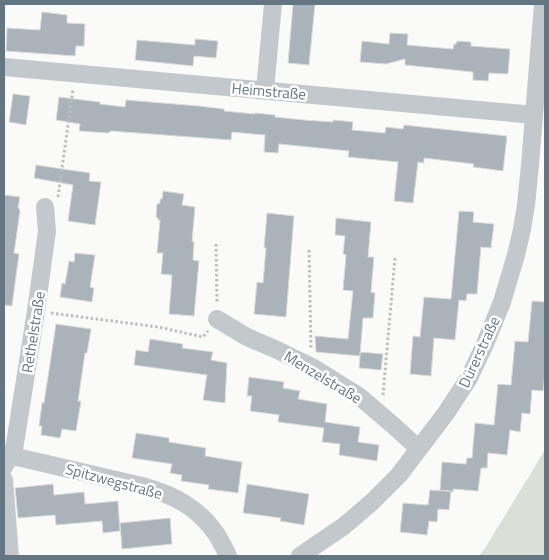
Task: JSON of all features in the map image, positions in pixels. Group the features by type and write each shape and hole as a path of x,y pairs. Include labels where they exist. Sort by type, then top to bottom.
{"street":[{"path":"264,90 273,4"},
{"name":"Dürerstraße","path":"300,556 344,526 372,502 399,474 446,413 469,378 485,344 502,302 522,229 534,115 542,4"},
{"name":"Heimstraße","path":"4,67 534,115"},
{"name":"Rethelstraße","path":"7,459 36,311 47,232 45,207"},
{"name":"Menzelstraße","path":"217,319 247,337 312,368 360,397 419,449"},
{"name":"Spitzwegstraße","path":"7,459 142,486 178,499 190,506 204,519 217,536 228,556"},
{"path":"4,480 10,556"}],"path":[{"path":"45,207 58,197 76,74"},
{"path":"36,311 158,327 204,337 217,319 216,244"},
{"path":"309,250 312,368"},
{"path":"382,415 395,258"}],"shaded area":[{"path":"545,450 545,556 479,556 485,548"}],"building":[{"path":"293,4 315,4 309,65 288,63"},
{"path":"42,12 67,15 67,23 85,24 84,46 76,46 75,56 6,51 7,28 40,30"},
{"path":"390,33 408,34 407,45 453,49 457,41 471,42 471,46 510,49 508,74 489,73 488,81 473,80 473,72 405,65 405,59 386,64 360,62 362,41 389,44"},
{"path":"195,39 218,41 216,58 194,56 193,66 135,60 137,40 195,45"},
{"path":"13,94 30,96 26,125 9,122"},
{"path":"59,97 125,107 126,100 199,106 224,109 224,111 275,115 275,117 304,120 344,121 353,122 352,130 385,133 386,127 403,129 404,125 507,136 503,171 473,167 474,164 424,158 424,163 418,162 413,203 394,201 398,162 348,157 349,151 279,144 278,153 264,152 265,135 232,132 231,140 111,131 108,133 79,131 80,124 56,120"},
{"path":"36,165 90,173 89,181 101,182 95,225 68,221 73,185 34,178"},
{"path":"163,191 184,194 182,205 195,207 192,241 194,242 193,260 199,261 194,316 169,314 172,275 161,274 163,253 157,253 160,220 156,217 157,204 162,199"},
{"path":"4,195 20,197 14,253 19,254 12,306 4,305"},
{"path":"459,211 474,212 473,222 494,224 491,248 481,247 477,294 467,294 466,301 459,300 455,340 434,338 431,376 410,374 413,336 420,337 424,297 451,299"},
{"path":"267,213 294,216 286,317 254,314 257,282 263,283"},
{"path":"336,218 371,222 368,257 374,257 371,292 375,293 373,318 363,318 360,352 383,354 381,370 359,368 360,356 316,352 315,336 348,339 353,291 343,290 346,255 343,254 345,236 335,235"},
{"path":"75,253 95,255 90,287 94,288 92,302 60,297 62,283 65,284 69,261 74,262"},
{"path":"532,301 545,302 545,374 543,391 532,390 530,414 522,413 520,432 510,430 507,455 488,453 487,468 481,468 478,491 453,489 453,492 440,490 442,462 466,464 467,458 472,458 475,423 494,425 498,384 511,385 515,341 528,342"},
{"path":"56,324 91,329 87,353 85,353 78,401 81,401 76,431 62,429 60,438 41,435 42,426 39,426"},
{"path":"150,339 183,344 182,348 213,352 211,360 227,363 225,403 203,400 207,375 134,365 136,350 148,352"},
{"path":"249,377 284,382 283,388 300,391 298,399 327,404 325,422 360,427 358,442 379,445 377,461 339,455 340,444 322,442 324,428 278,422 279,415 250,411 252,396 247,396"},
{"path":"136,433 169,438 169,442 206,448 205,456 242,462 238,493 208,489 209,485 181,481 182,475 170,473 172,464 132,458"},
{"path":"53,484 54,495 84,492 85,504 118,501 120,531 103,533 102,521 56,525 55,515 18,518 15,488"},
{"path":"247,484 309,494 304,525 280,521 281,518 243,513"},
{"path":"430,490 451,491 449,510 438,509 437,522 429,521 427,535 400,532 403,503 428,505"},
{"path":"170,518 172,544 122,549 120,523"}]}
